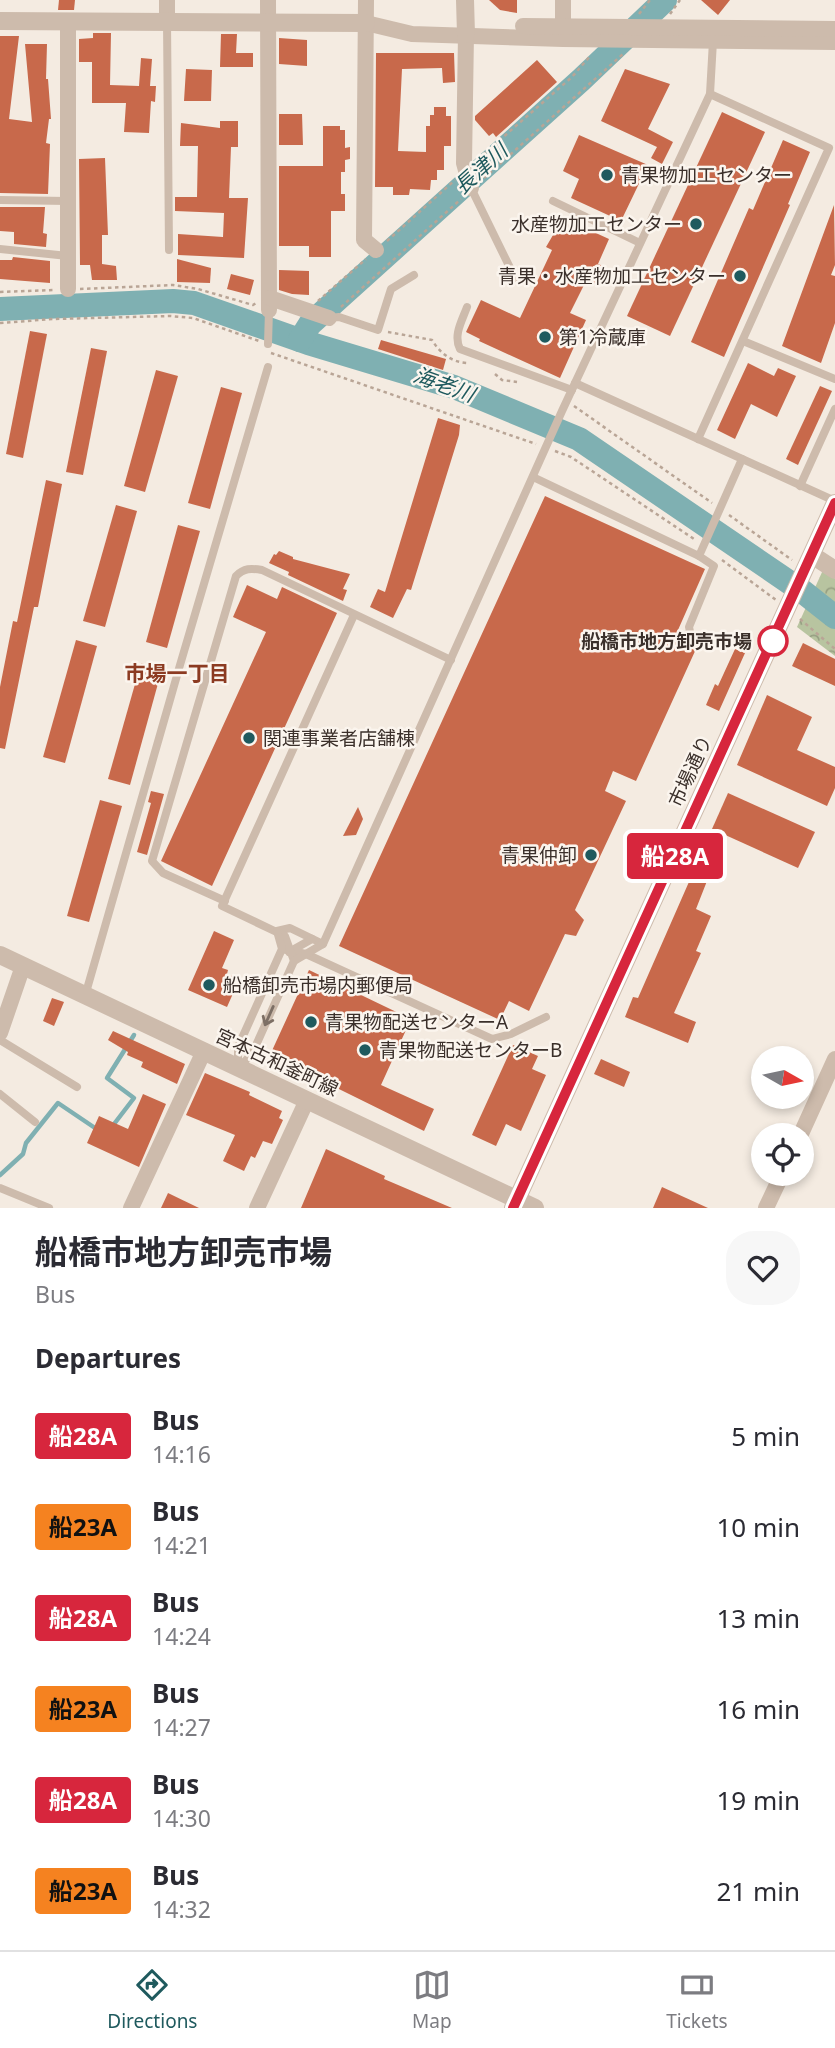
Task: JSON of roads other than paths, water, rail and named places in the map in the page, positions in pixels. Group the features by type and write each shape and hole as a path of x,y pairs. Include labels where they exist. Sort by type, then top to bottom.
{"street":[{"path":"167,0 167,21"},
{"path":"268,0 270,304 308,310 322,317"},
{"path":"366,0 364,240 376,250"},
{"path":"465,0 464,163 469,181"},
{"path":"563,0 563,27"},
{"path":"0,21 268,21 466,29 835,29"},
{"path":"68,21 68,289"},
{"path":"466,29 624,29"},
{"path":"658,29 713,41 835,42"},
{"name":"市場通り","path":"515,1204 835,502"},
{"path":"807,567 835,570"},
{"name":"宮本古和釜町線","path":"0,955 307,1100 515,1204 535,1208"},
{"path":"0,1033 23,966"},
{"path":"131,1208 204,1051"},
{"path":"806,1123 835,1059"},
{"path":"257,1208 307,1100"},
{"path":"766,1208 776,1186"}],"lane":[{"path":"167,21 169,250"},
{"path":"238,1067 252,1054 294,961 323,944 562,411 710,94 713,41"},
{"path":"698,439 832,149 710,94"},
{"path":"469,181 514,278"},
{"path":"0,200 68,201"},
{"path":"553,201 640,243"},
{"path":"0,249 68,256"},
{"path":"322,317 339,317 378,330 391,289 414,275"},
{"path":"268,344 270,304"},
{"path":"467,307 457,334 456,342 460,349 574,386 835,502"},
{"path":"743,341 835,379"},
{"path":"85,996 268,367"},
{"path":"800,486 835,409"},
{"path":"699,556 742,459"},
{"path":"533,477 699,556 714,566 689,627 691,636"},
{"path":"225,901 163,873 152,860 232,584 241,571 251,568 261,570 451,660"},
{"path":"294,961 287,950 285,936 222,906 354,615"},
{"path":"277,931 290,928 323,944"},
{"path":"238,1067 238,1047 278,959 287,950 312,939"},
{"path":"287,950 306,954 492,1039 511,1034 546,1017"},
{"path":"0,1040 77,1087"},
{"path":"0,1094 35,1122"},
{"path":"0,1188 49,1208"}],"waterway":[{"name":"長津川","path":"300,340 310,324 581,80 665,0"},
{"name":"海老川","path":"0,309 173,301 194,303 308,343 454,387 579,439 802,591 835,617"},
{"path":"111,1128 134,1098 107,1078 134,1035"},
{"path":"0,1175 23,1154 26,1143 58,1103 98,1130"}],"place":[{"name":"青果物加工センター","path":"607,175"},
{"name":"水産物加工センター","path":"696,224"},
{"name":"青果・水産物加工センター","path":"740,276"},
{"name":"第1冷蔵庫","path":"545,337"},
{"name":"船橋市地方卸売市場","path":"773,641"},
{"name":"関連事業者店舗棟","path":"249,738"},
{"name":"青果仲卸","path":"591,855"},
{"name":"船橋卸売市場内郵便局","path":"209,985"},
{"name":"青果物配送センターA","path":"311,1022"},
{"name":"青果物配送センターB","path":"365,1050"}],"district":[{"name":"市場一丁目","path":"177,674"}]}
